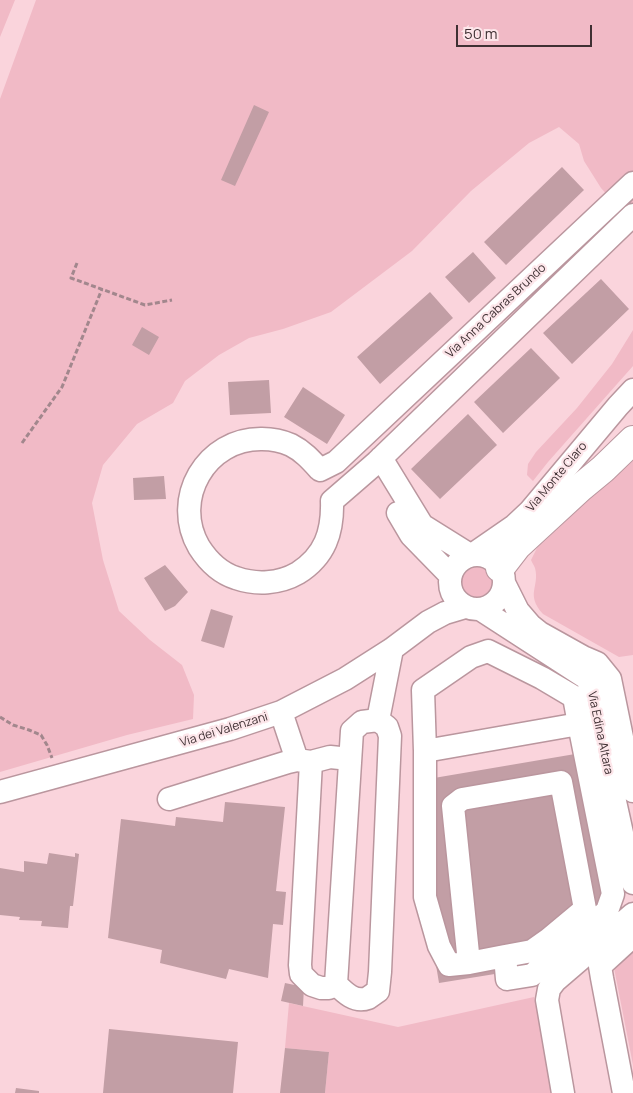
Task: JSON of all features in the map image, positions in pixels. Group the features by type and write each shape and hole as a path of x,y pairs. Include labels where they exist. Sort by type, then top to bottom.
{"highway":[{"path":"502,575 517,546 633,440"}],"street":[{"name":"Via Anna Cabras Brundo","path":"633,183 336,462 320,470 307,456 291,445 272,439 253,439 234,444 217,453 204,466 194,483 189,502 190,521 195,540 205,556 217,568 232,577 248,582 265,583 281,580 297,573 310,563 322,550 329,535 332,501 376,462 633,215"},
{"name":"Via Monte Claro","path":"471,555 514,526 530,511 633,390"},
{"path":"359,440 422,525 471,555 489,558 495,562 502,575"},
{"path":"376,462 411,535 450,577 450,586 454,597 459,602 473,608"},
{"name":"Via dei Valenzani","path":"428,622 436,609 456,564 471,555"},
{"name":"Via dei Valenzani","path":"0,792 230,729 281,712 345,679 392,649 428,622 445,614 488,607 494,603 503,590 502,575"},
{"name":"Via Edina Altara","path":"502,575 518,611 530,625 540,633 597,662 610,679 620,748 633,884"},
{"name":"Via Edina Altara","path":"473,608 588,679 620,748 633,791"},
{"path":"378,720 392,649"},
{"path":"469,963 453,806 462,799 561,782 585,908 532,951 505,964 469,963 449,965 439,946 425,897 423,690 471,656 488,651 542,678 574,697 613,894 607,911 532,975 507,979 505,964"},
{"path":"542,678 551,655"},
{"path":"281,712 304,761 301,974 312,986 329,988 336,984"},
{"path":"378,720 387,727 390,736 378,991 367,998 355,999 336,984 350,759 352,731 362,722 378,720"},
{"path":"425,751 579,724"},
{"path":"169,799 304,761 330,757 350,759"},
{"path":"563,1093 547,1000 549,989 555,981 633,914"},
{"path":"624,1093 600,966 633,936"}],"path":[{"path":"77,263 71,278 145,305 172,300"},
{"path":"22,443 62,387 102,289"},
{"path":"0,717 12,725 41,735 53,761"}],"shaded area":[{"path":"0,0 15,0 0,37"},
{"path":"36,0 633,0 633,224 601,188 584,161 579,144 559,127 529,143 471,191 412,251 331,312 283,329 249,338 219,355 185,381 173,403 137,424 103,465 92,503 103,560 119,611 150,640 182,665 194,695 193,719 127,735 0,772 0,99"},
{"path":"633,330 633,366 533,481 527,475 528,464 536,452 577,408 612,364"},
{"path":"633,455 633,655 619,657 543,614 535,601 536,575 531,560 537,548 567,520 565,512"},
{"path":"484,558 489,560 499,593 496,598 488,604 458,598 452,584 456,568 464,561"},
{"path":"633,952 633,1065 614,968"},
{"path":"534,997 555,1093 325,1093 329,1052 285,1048 289,1003 398,1027"}],"building":[{"path":"254,105 269,112 235,186 221,180"},
{"path":"562,167 584,190 506,265 484,242"},
{"path":"473,252 496,278 469,303 445,277"},
{"path":"601,279 629,309 572,364 543,333"},
{"path":"430,292 453,318 380,384 357,357"},
{"path":"142,327 159,337 149,355 132,345"},
{"path":"531,348 560,378 503,433 474,402"},
{"path":"269,380 271,413 230,415 228,382"},
{"path":"303,387 345,415 327,444 284,417"},
{"path":"468,414 497,445 440,499 411,469"},
{"path":"164,476 166,499 134,500 133,478"},
{"path":"165,565 188,592 175,606 165,611 144,578"},
{"path":"211,609 233,616 224,648 201,641"},
{"path":"581,753 603,906 532,968 439,983 433,947 431,893 434,778"},
{"path":"225,802 285,807 276,891 286,892 283,925 273,924 268,978 229,969 226,979 160,963 162,950 108,938 121,819 175,826 176,817 223,822"},
{"path":"49,853 75,857 75,853 79,854 73,906 70,906 68,928 41,926 42,921 19,920 20,917 0,915 0,868 24,872 24,861 47,864"},
{"path":"285,983 304,987 303,1006 281,1001"},
{"path":"109,1029 238,1042 233,1093 103,1093"},
{"path":"285,1048 329,1052 325,1093 280,1093"},
{"path":"16,1088 39,1091 39,1093 15,1093"}]}
